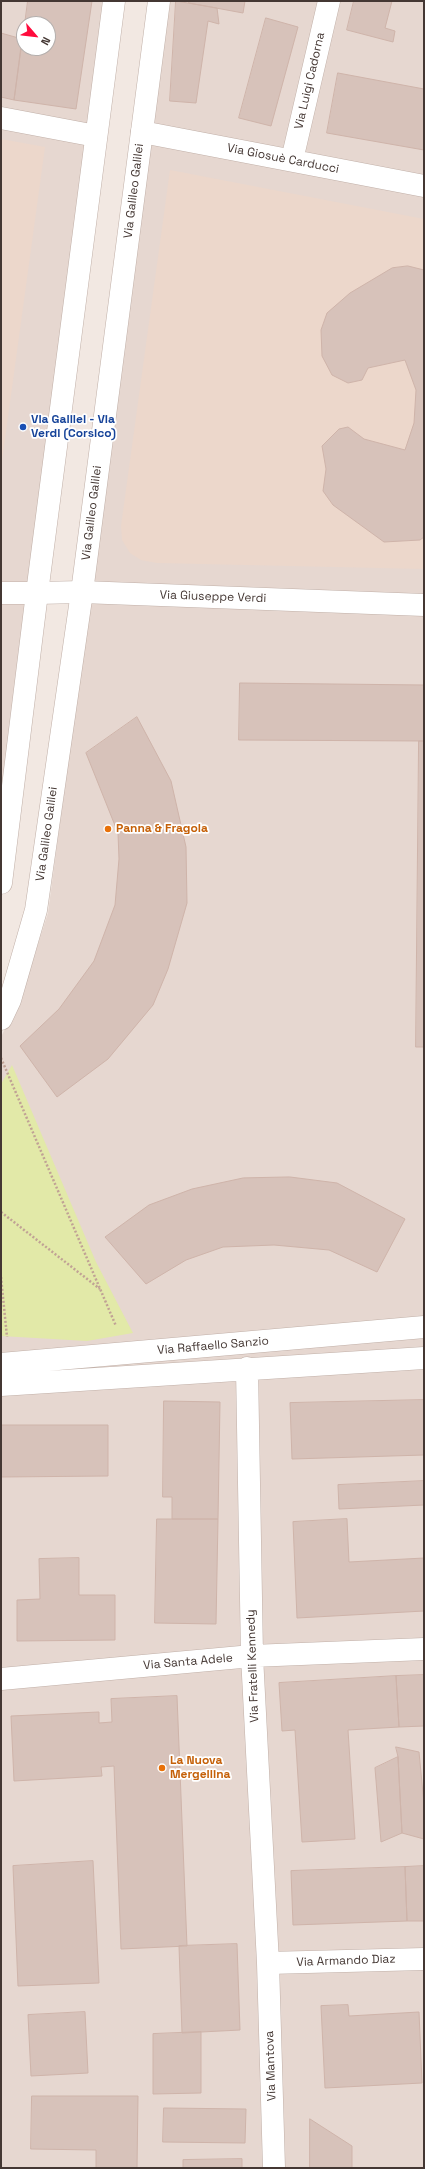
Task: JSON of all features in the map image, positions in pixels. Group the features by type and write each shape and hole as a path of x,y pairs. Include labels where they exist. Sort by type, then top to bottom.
{"street":[{"path":"1,884 37,593 114,1"},
{"name":"Via Galileo Galilei","path":"1,1019 10,1000 36,910 82,592 158,1"},
{"name":"Via Luigi Cadorna","path":"292,160 329,1"},
{"path":"1,118 96,136"},
{"name":"Via Giosuè Carducci","path":"142,132 424,186"},
{"name":"Via Giuseppe Verdi","path":"1,593 82,592 424,605"},
{"name":"Via Raffaello Sanzio","path":"5,1364 424,1327"},
{"name":"Via Raffaello Sanzio","path":"1,1385 247,1368 424,1358"},
{"name":"Via Fratelli Kennedy","path":"247,1368 252,1656 268,1963"},
{"name":"Via Santa Adele","path":"1,1679 252,1656 424,1649"},
{"name":"Via Armando Diaz","path":"268,1963 424,1959"},
{"name":"Via Mantova","path":"268,1963 274,2168"}],"path":[{"path":"1,1058 128,1353"},
{"path":"1,1212 101,1289"},
{"path":"1,1277 5,1364"}],"shaded area":[{"path":"1,1 103,1 90,128 1,805"},
{"path":"169,1 424,1 424,2168 1,2168 1,1037 22,994 48,913"},
{"path":"1,139 45,147 1,468"},
{"path":"170,170 424,219 424,569 157,563 141,560 130,553 122,540 121,526"}],"green space":[{"path":"12,1065 96,1262 133,1333 87,1341 1,1336 1,1084"}],"building":[{"path":"28,1 92,1 76,109 14,100 20,56 56,56 56,16 26,16"},
{"path":"176,1 217,8 219,24 208,21 196,103 170,101"},
{"path":"189,1 245,1 243,13 189,3"},
{"path":"354,1 392,1 385,28 395,31 393,42 347,30"},
{"path":"266,18 298,27 271,126 239,118"},
{"path":"1,33 16,37 16,56 20,56 14,100 1,97"},
{"path":"338,73 424,89 424,150 327,133"},
{"path":"408,266 424,270 424,537 420,540 384,542 333,505 323,491 326,469 322,446 339,429 348,427 364,439 405,450 414,423 416,390 405,360 368,368 362,380 348,383 332,375 322,356 321,330 327,313 350,293 392,268"},
{"path":"240,683 424,685 424,741 239,740"},
{"path":"137,717 171,781 186,847 187,903 168,969 153,1005 108,1059 57,1097 20,1046 59,1009 94,961 115,905 119,859 118,833 86,753"},
{"path":"419,741 424,741 424,1047 416,1047"},
{"path":"290,1177 337,1183 405,1219 377,1272 329,1250 274,1245 223,1247 186,1260 146,1284 105,1237 149,1205 192,1189 243,1178"},
{"path":"424,1400 424,1455 292,1459 290,1403"},
{"path":"164,1401 220,1402 218,1519 172,1519 172,1497 163,1497"},
{"path":"1,1425 108,1425 108,1476 1,1477"},
{"path":"424,1481 424,1505 339,1509 338,1485"},
{"path":"157,1519 218,1519 216,1624 155,1623"},
{"path":"347,1519 349,1562 424,1558 424,1611 297,1618 293,1522"},
{"path":"79,1558 79,1595 115,1595 115,1640 17,1641 17,1600 40,1599 39,1559"},
{"path":"424,1675 424,1726 399,1727 396,1676"},
{"path":"396,1676 399,1727 348,1730 355,1839 302,1842 295,1730 282,1731 279,1683"},
{"path":"177,1696 187,1946 121,1949 114,1766 101,1767 102,1776 14,1781 11,1716 99,1712 99,1723 112,1722 111,1699"},
{"path":"396,1747 419,1752 424,1804 424,1839 402,1833 398,1757"},
{"path":"398,1757 402,1833 381,1842 375,1768"},
{"path":"93,1861 99,1983 18,1986 13,1866"},
{"path":"424,1866 424,1921 407,1921 405,1867"},
{"path":"405,1867 407,1921 293,1925 291,1871"},
{"path":"237,1944 240,2030 182,2033 179,1946"},
{"path":"348,2005 349,2016 419,2012 422,2083 325,2088 321,2006"},
{"path":"85,2012 88,2073 31,2076 28,2015"},
{"path":"201,2032 201,2093 153,2094 153,2034"},
{"path":"32,2096 138,2096 137,2168 96,2168 96,2150 31,2149"},
{"path":"164,2108 246,2109 245,2143 163,2142"},
{"path":"310,2119 352,2146 352,2168 310,2168"},
{"path":"242,2159 242,2168 183,2168 183,2160"}],"place":[{"name":"Via Galilei - Via Verdi (Corsico)","path":"23,427"},
{"name":"Panna & Fragola","path":"108,829"},
{"name":"La Nuova Mergellina","path":"162,1768"}]}
